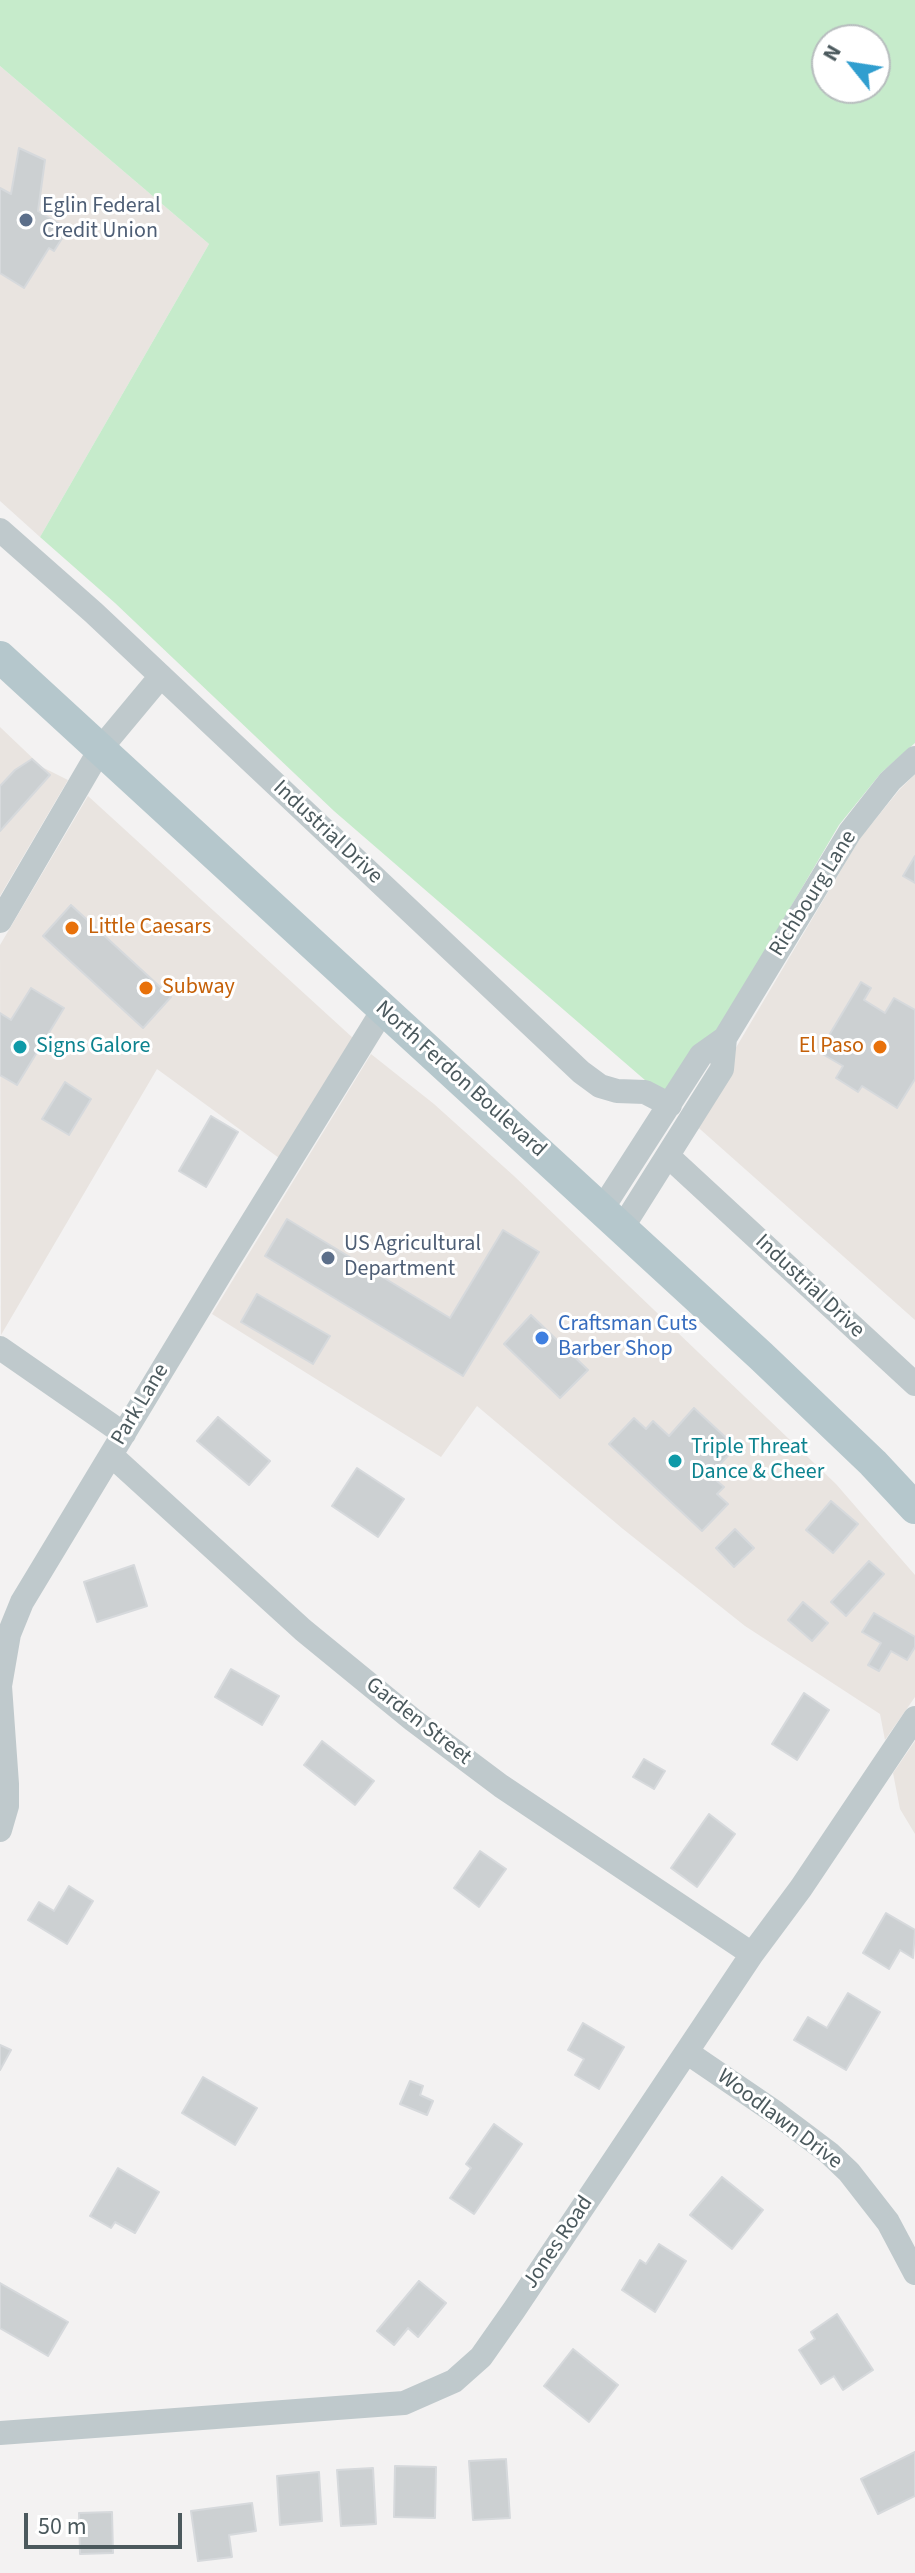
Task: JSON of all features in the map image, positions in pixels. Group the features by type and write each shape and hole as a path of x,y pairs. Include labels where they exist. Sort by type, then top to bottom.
{"main road":[{"name":"North Ferdon Boulevard","path":"0,657 806,1399 915,1508"}],"street":[{"name":"Industrial Drive","path":"0,530 161,676 581,1072 600,1086 617,1091 645,1092 670,1105"},
{"path":"0,921 101,748 161,676"},
{"name":"Richbourg Lane","path":"612,1219 670,1105 701,1055 725,1038 850,832 890,781 915,758"},
{"name":"Park Lane","path":"0,1830 7,1795 0,1686 9,1634 22,1602 383,1010"},
{"name":"Richbourg Lane","path":"612,1219 668,1156 722,1069 725,1038"},
{"name":"Industrial Drive","path":"668,1156 915,1384"},
{"path":"0,1348 124,1434"},
{"name":"Garden Street","path":"111,1455 303,1630 413,1720 501,1786 752,1954"},
{"name":"Jones Road","path":"0,2433 377,2407 404,2403 442,2388 481,2357 915,1718"},
{"name":"Woodlawn Drive","path":"688,2053 776,2113 849,2172 888,2222 915,2273"}],"shaded area":[{"path":"0,66 209,244 40,537 0,501"},
{"path":"0,727 42,767 68,780 0,896"},
{"path":"915,774 915,1320 692,1122 860,838"},
{"path":"88,796 353,1038 279,1158 157,1069 1,1335 0,945"},
{"path":"371,1054 434,1104 514,1176 836,1484 915,1575 915,1697 885,1740 880,1714 745,1626 623,1529 477,1406 441,1457 212,1314"},
{"path":"915,1741 915,1834 900,1809 893,1773"}],"green space":[{"path":"0,0 915,0 915,743 881,773 839,825 713,1039 668,1100 334,811 115,603 40,537 209,244 0,66"}],"building":[{"name":"Eglin Federal Credit Union","path":"19,148 45,160 38,211 68,229 54,251 49,248 24,288 0,273 0,188 11,194"},
{"path":"32,759 50,775 0,831 0,786 15,770"},
{"path":"915,856 915,883 903,876"},
{"path":"71,905 171,997 143,1028 43,936"},
{"path":"861,982 871,988 864,1000 885,1013 894,998 915,1010 915,1079 897,1108 862,1086 858,1092 836,1078 843,1066 819,1052"},
{"name":"Signs Galore","path":"31,988 64,1008 17,1085 0,1075 0,1013 11,1020"},
{"path":"65,1082 91,1099 69,1135 42,1119"},
{"path":"211,1116 238,1132 206,1187 179,1171"},
{"path":"287,1219 450,1318 503,1230 539,1252 463,1376 265,1256"},
{"path":"257,1294 330,1336 313,1364 241,1322"},
{"path":"531,1315 588,1370 560,1398 504,1344"},
{"name":"Triple Threat Dance & Cheer","path":"694,1408 736,1447 710,1475 724,1487 717,1494 728,1504 702,1531 609,1444 634,1418 646,1429 653,1421 669,1436"},
{"path":"218,1417 270,1461 249,1485 197,1441"},
{"path":"357,1468 404,1499 378,1537 332,1506"},
{"path":"831,1501 858,1524 833,1553 806,1530"},
{"path":"735,1529 754,1548 734,1567 716,1548"},
{"path":"869,1561 884,1574 846,1616 831,1602"},
{"path":"134,1565 147,1606 97,1622 84,1582"},
{"path":"803,1602 828,1623 812,1641 788,1620"},
{"path":"874,1613 915,1637 915,1647 907,1660 891,1651 879,1671 868,1665 881,1643 862,1632"},
{"path":"231,1669 279,1696 262,1725 215,1697"},
{"path":"804,1693 829,1710 797,1760 772,1744"},
{"path":"322,1741 374,1781 355,1805 304,1765"},
{"path":"644,1759 665,1771 654,1789 633,1777"},
{"path":"709,1814 735,1834 697,1887 671,1868"},
{"path":"480,1851 506,1869 479,1907 454,1888"},
{"path":"69,1886 93,1901 67,1944 28,1920 39,1902 54,1911"},
{"path":"886,1913 915,1930 913,1958 900,1950 889,1969 863,1953"},
{"path":"848,1993 880,2012 846,2070 794,2040 808,2017 827,2028"},
{"path":"583,2023 624,2047 599,2089 575,2075 584,2059 568,2050"},
{"path":"0,2045 11,2050 0,2070"},
{"path":"203,2077 257,2108 235,2145 182,2113"},
{"path":"410,2081 423,2086 420,2095 433,2101 427,2115 400,2104"},
{"path":"494,2124 522,2144 474,2214 450,2198 471,2168 466,2164"},
{"path":"118,2168 159,2192 135,2233 115,2222 111,2228 90,2216"},
{"path":"722,2177 763,2210 732,2249 690,2215"},
{"path":"659,2244 686,2261 655,2312 622,2290 640,2260 646,2264"},
{"path":"419,2281 446,2303 418,2337 408,2328 394,2345 377,2331"},
{"path":"0,2283 68,2322 48,2356 0,2328"},
{"path":"837,2314 873,2370 843,2390 834,2376 821,2384 799,2350 815,2339 811,2332"},
{"path":"573,2349 618,2385 589,2422 544,2386"},
{"path":"915,2452 915,2496 878,2514 861,2479"},
{"path":"506,2459 510,2518 473,2520 469,2461"},
{"path":"395,2466 436,2467 435,2518 394,2517"},
{"path":"373,2468 376,2524 341,2526 337,2470"},
{"path":"319,2472 322,2521 280,2525 277,2476"},
{"path":"252,2503 256,2531 229,2535 232,2557 198,2561 191,2511"},
{"path":"112,2512 113,2553 80,2554 79,2513"}],"place":[{"name":"Eglin Federal Credit Union","path":"26,220"},
{"name":"Little Caesars","path":"72,928"},
{"name":"Subway","path":"146,988"},
{"name":"Signs Galore","path":"20,1047"},
{"name":"El Paso","path":"880,1047"},
{"name":"US Agricultural Department","path":"328,1258"},
{"name":"Craftsman Cuts Barber Shop","path":"542,1338"},
{"name":"Triple Threat Dance & Cheer","path":"675,1461"}]}
